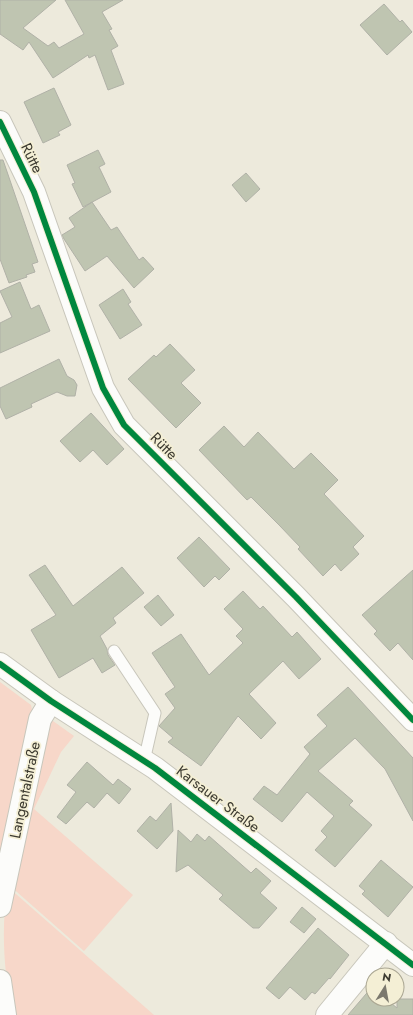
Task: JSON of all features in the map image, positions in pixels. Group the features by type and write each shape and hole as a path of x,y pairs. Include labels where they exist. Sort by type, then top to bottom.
{"street":[{"name":"Rütte","path":"0,122 34,192 103,388 124,425 296,597 413,720"},
{"name":"Karsauer Straße","path":"0,664 51,701 154,768 413,965"},
{"name":"Langentalstraße","path":"0,906 40,718 51,701"},
{"path":"327,1015 386,943"},
{"path":"0,981 5,1015"}],"lane":[{"path":"114,651 155,713 144,761"}],"shaded area":[{"path":"0,682 31,705 33,715 0,877"},
{"path":"53,721 74,736 61,752 34,809 133,895 84,951 9,885 45,724"},
{"path":"8,887 154,1015 11,1015 4,951 4,919"}],"building":[{"path":"0,0 56,0 23,28 48,46 54,42 59,48 84,34 65,0 123,0 102,12 112,29 109,30 118,46 111,50 124,84 108,90 95,55 89,58 88,55 53,78 29,42 23,50 0,34"},
{"path":"384,4 400,22 402,20 412,32 387,55 360,25"},
{"path":"54,88 71,125 58,132 60,135 43,143 24,102"},
{"path":"98,150 105,164 99,167 111,192 83,207 72,184 75,183 67,165"},
{"path":"0,160 3,160 38,262 32,264 35,272 26,275 27,277 9,283 0,259"},
{"path":"246,173 260,189 246,202 232,185"},
{"path":"92,202 111,230 117,227 139,260 143,257 154,269 134,288 107,256 85,271 62,235 75,227 69,218"},
{"path":"20,282 31,309 39,305 50,331 0,353 0,323 12,317 0,291"},
{"path":"123,289 131,302 128,304 142,325 120,339 99,305"},
{"path":"170,344 195,370 181,383 201,403 176,428 128,379 154,355 156,357"},
{"path":"59,359 67,376 74,380 77,385 75,396 67,396 57,392 31,404 32,407 6,419 0,406 0,388"},
{"path":"91,413 124,449 107,465 93,450 80,462 60,441"},
{"path":"224,426 244,447 258,432 294,469 311,453 338,480 324,494 364,536 353,547 359,554 341,571 335,564 323,576 298,549 300,547 280,526 251,497 247,500 199,450"},
{"path":"199,537 230,569 219,580 215,576 204,587 177,558"},
{"path":"45,565 73,606 122,567 144,593 113,618 116,623 100,636 107,649 108,655 115,665 102,673 93,658 59,678 31,630 56,615 29,575"},
{"path":"413,570 413,660 398,643 390,651 374,634 377,631 362,615"},
{"path":"243,591 260,609 263,606 292,637 297,632 321,659 299,679 283,661 249,694 276,723 261,739 238,716 201,766 168,742 173,738 159,726 175,708 165,694 175,687 152,653 181,634 209,675 243,643 236,636 243,629 224,609"},
{"path":"158,595 174,615 161,626 144,607"},
{"path":"348,687 413,758 413,821 385,769 355,738 318,771 353,801 349,805 372,825 335,867 315,850 327,837 321,831 334,816 307,792 282,822 253,799 264,786 277,795 310,754 304,747 327,726 317,715"},
{"path":"87,762 113,785 118,779 131,789 119,804 107,793 94,808 87,802 66,824 57,817 76,792 67,785"},
{"path":"171,803 173,831 157,849 137,831 150,816 156,821"},
{"path":"178,830 191,842 197,834 205,841 209,836 251,873 256,868 271,881 260,893 277,908 259,928 253,928 219,899 223,895 188,865 176,872"},
{"path":"381,860 413,887 388,917 362,894 365,891 359,886"},
{"path":"302,907 316,919 304,933 290,922"},
{"path":"318,928 349,955 330,979 329,978 315,994 312,992 305,1000 290,987 279,999 266,988"},
{"path":"365,995 365,1007 405,1007 405,999 413,999 413,1015 348,1015"}],"cycle path":[{"path":"0,122 34,192 103,388 124,425 296,597 413,720"},
{"path":"0,664 51,701 155,768 413,965"}]}
